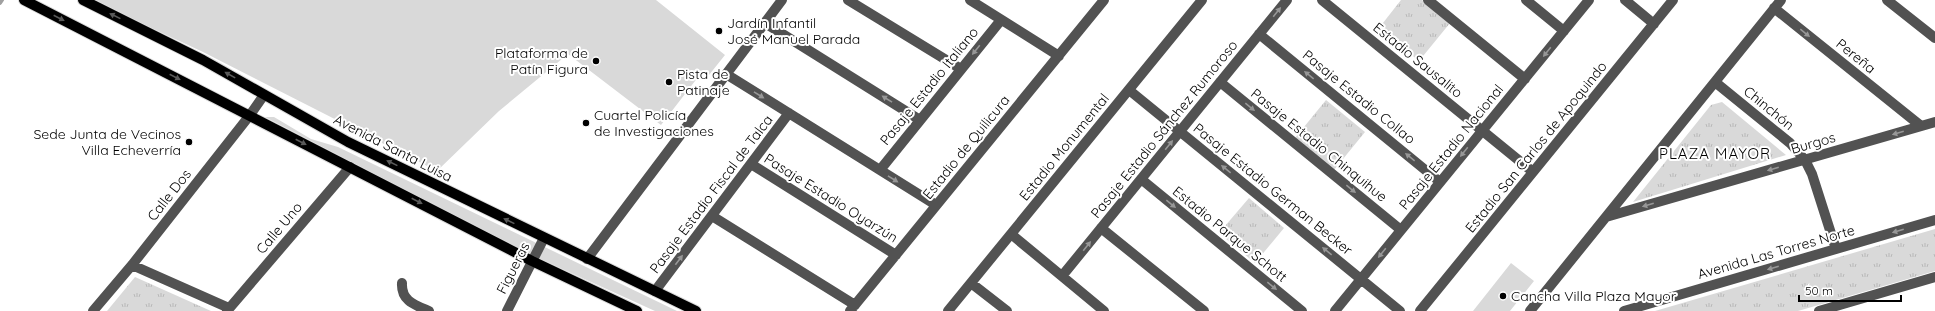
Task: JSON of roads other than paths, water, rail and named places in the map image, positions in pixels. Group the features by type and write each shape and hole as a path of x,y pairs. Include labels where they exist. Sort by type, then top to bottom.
{"main road":[{"path":"24,0 350,166 532,261 637,311"},
{"name":"Avenida Santa Luisa","path":"83,0 203,60 348,142 696,311"},
{"path":"673,300 682,311"}],"street":[{"path":"587,258 782,0"},
{"path":"848,0 961,69"},
{"path":"970,0 1059,56"},
{"path":"1091,0 1102,3"},
{"name":"Estadio Monumental","path":"948,311 1202,0"},
{"name":"Pasaje Estadio Sánchez Rumoroso","path":"1062,276 1287,0"},
{"name":"Estadio Sausalito","path":"1322,0 1533,172"},
{"path":"1428,0 1525,79"},
{"path":"1526,0 1564,31"},
{"name":"Pasaje Estadio Nacional","path":"1335,311 1589,0"},
{"path":"1624,0 1654,24"},
{"name":"Estadio San Carlos de Apoquindo","path":"1420,311 1673,0"},
{"path":"1530,311 1781,0"},
{"path":"1887,0 1935,38"},
{"name":"Estadio de Quilicura","path":"853,308 1102,3"},
{"name":"Pereña","path":"1774,8 1921,126"},
{"name":"Pasaje Estadio Italiano","path":"880,170 1001,20"},
{"path":"765,23 920,120"},
{"name":"Pasaje Estadio Collao","path":"1260,34 1440,182"},
{"path":"726,74 936,206"},
{"name":"Pasaje Estadio Chinquihue","path":"1220,82 1401,230"},
{"name":"Chinchón","path":"1715,82 1790,143 1805,160 1812,174 1836,249"},
{"name":"Pasaje Estadio German Becker","path":"1129,90 1400,311"},
{"name":"Calle Dos","path":"93,311 132,265 250,115 264,95"},
{"name":"Pasaje Estadio Fiscal de Talca","path":"655,291 789,113"},
{"name":"Burgos","path":"1606,217 1935,122"},
{"name":"Pasaje Estadio Oyarzún","path":"751,164 896,255"},
{"name":"Calle Uno","path":"132,265 228,310 350,166"},
{"name":"Estadio Parque Schott","path":"1141,179 1302,311"},
{"path":"712,216 853,308"},
{"name":"Avenida Las Torres Norte","path":"1624,311 1935,220"},
{"path":"1101,228 1204,311"},
{"path":"1011,234 1104,311"},
{"name":"Figueras","path":"507,311 544,238"},
{"path":"1820,311 1935,277"},
{"path":"971,282 1007,311"},
{"path":"402,283 406,299 429,311"}],"place":[{"name":"Jardín Infantil José Manuel Parada","path":"719,31"},
{"name":"Plataforma de Patín Figura","path":"596,61"},
{"name":"Pista de Patinaje","path":"669,82"},
{"name":"Cuartel Policía de Investigaciones","path":"586,123"},
{"name":"Sede Junta de Vecinos Villa Echeverría","path":"189,142"},
{"name":"Cancha Villa Plaza Mayor","path":"1503,296"}],"district":[{"name":"PLAZA MAYOR","path":"1715,154"}]}
